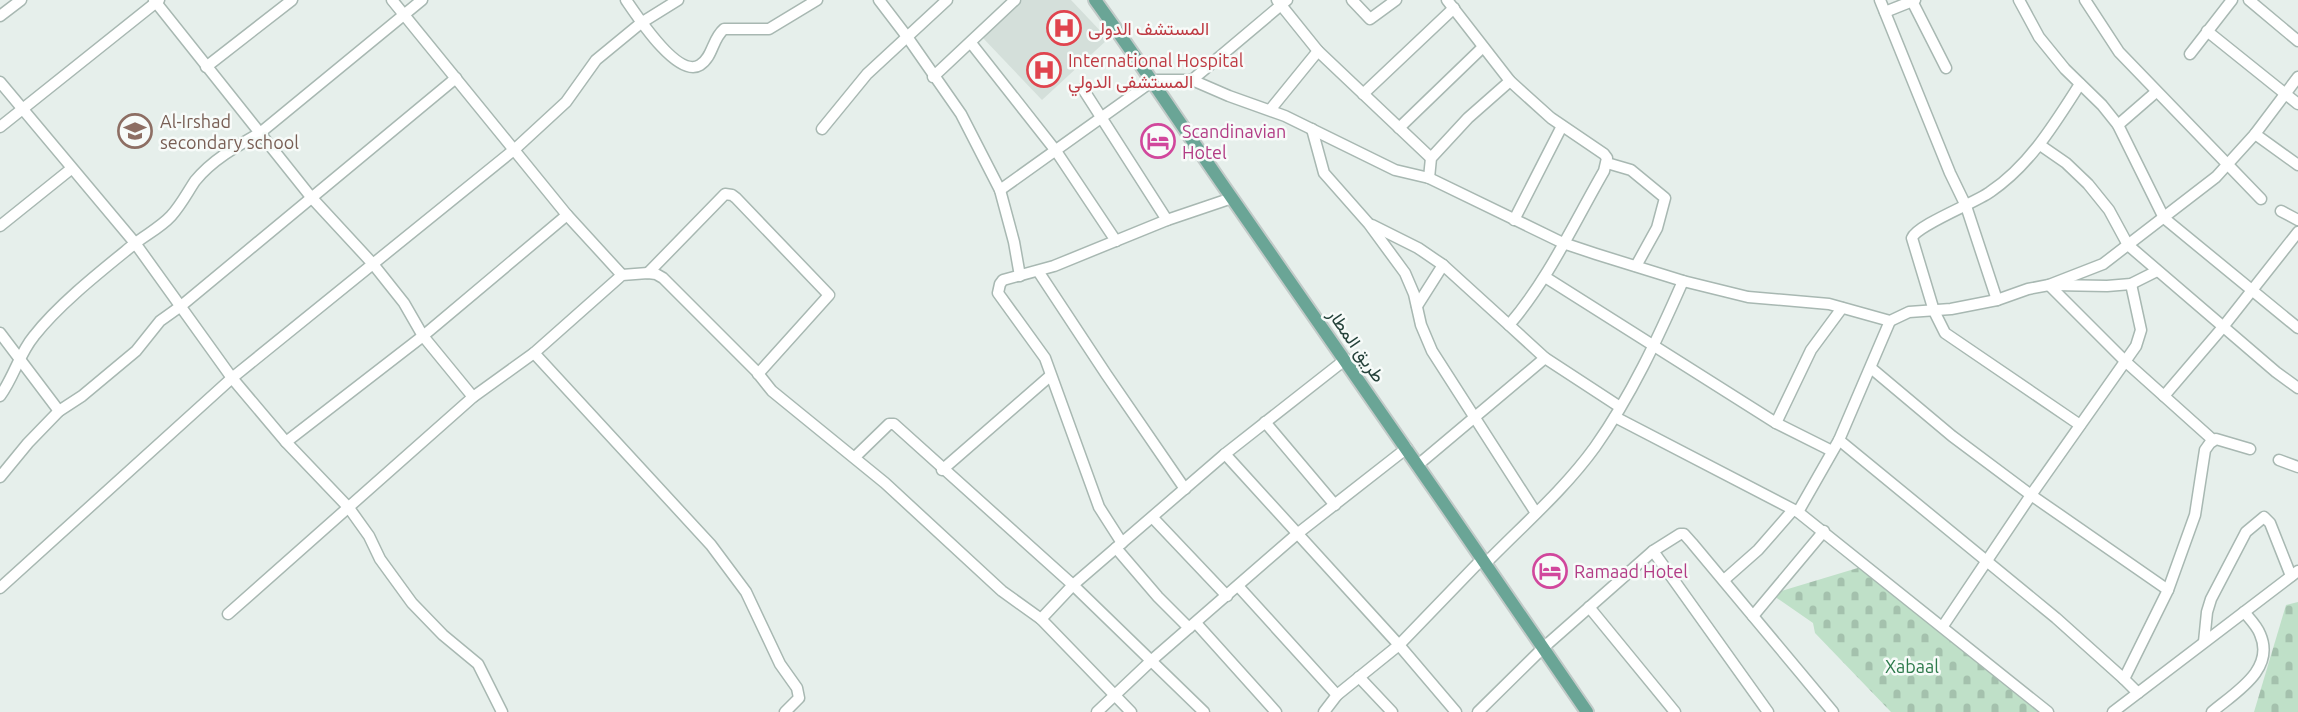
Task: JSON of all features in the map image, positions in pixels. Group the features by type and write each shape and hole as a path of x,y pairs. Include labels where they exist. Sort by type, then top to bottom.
{"main road":[{"name":"طريق المطار","path":"1095,0 1419,464 1587,712"}],"street":[{"path":"0,16 21,0"},
{"path":"206,68 292,0"},
{"path":"392,0 567,215 622,275"},
{"path":"0,396 18,367 20,358 43,325 110,263 170,217 184,202 195,181 208,168 260,133 422,0"},
{"path":"626,0 675,61 682,66 698,67 724,29 769,29 817,0"},
{"path":"0,588 232,378 515,149 566,102 596,60 642,23 678,0"},
{"path":"879,0 961,114 1000,190 1020,276"},
{"path":"822,129 867,74 947,0"},
{"path":"933,77 1015,0"},
{"path":"1352,0 1370,19 1396,0"},
{"path":"1880,0 1966,206 1997,300"},
{"path":"2085,0 2119,52 2260,199"},
{"path":"2190,54 2232,0"},
{"path":"2249,0 2298,41"},
{"path":"0,127 156,1 206,68 311,197 373,264 404,303 423,336 473,397"},
{"path":"1885,12 1914,1 1946,68"},
{"path":"2022,1 2039,37 2118,125 2164,218 2298,328"},
{"path":"1192,80 1281,2 1318,51 1431,158"},
{"path":"1363,94 1450,4 1510,81 1562,126 1604,154 1607,163 1604,172 1545,277 1509,325"},
{"path":"2207,31 2298,104"},
{"path":"971,43 1056,151 1116,241"},
{"path":"1399,128 1483,47"},
{"path":"1269,110 1318,51"},
{"path":"1000,190 1153,80 1192,80 1312,129 1395,170 1429,178 1563,243 1683,281 1748,297 1829,304 1890,321 1909,312 1934,311 1997,300 2049,285 2103,264 2228,166 2298,77"},
{"path":"0,477 59,411 82,396 136,351 160,321 456,78"},
{"path":"1429,178 1431,158 1468,118 1510,81"},
{"path":"0,82 135,243 232,378 286,442 349,508 412,603 443,635 478,664 502,712"},
{"path":"2080,84 2040,145 1992,191 1918,230 1912,238 1934,311 1949,337 2080,425"},
{"path":"1083,89 1167,220"},
{"path":"2118,125 2156,92"},
{"path":"1514,220 1562,126"},
{"path":"1312,129 1324,173 1369,224 1405,273 1432,351 1536,513"},
{"path":"2255,134 2298,165"},
{"path":"2040,145 2066,163 2088,184 2109,210 2128,246 2298,388"},
{"path":"1607,163 1631,170 1665,198 1657,228 1636,266"},
{"path":"0,226 71,169"},
{"path":"648,273 725,194 736,198 829,295 758,374"},
{"path":"1232,198 1167,220 1038,271 1003,280 998,293 1045,358 1099,507 1119,546 1158,597 1193,625 1276,712"},
{"path":"2281,211 2298,220"},
{"path":"286,442 423,336 567,215"},
{"path":"1369,224 1419,247 1443,265 1545,358 1620,407"},
{"path":"2164,396 2298,232"},
{"path":"1417,306 1443,265"},
{"path":"1038,271 1185,489"},
{"path":"2049,285 2131,284 2157,271"},
{"path":"228,614 473,397 534,353 622,275 648,273 663,278 772,391 855,457 992,583 1041,619 1131,712"},
{"path":"1545,277 1776,424 1832,451"},
{"path":"1324,712 1337,695 1399,645 1536,513 1580,465 1615,417 1683,281"},
{"path":"1943,626 2136,346 2141,330 2131,284"},
{"path":"2049,285 2126,362 2213,440 2250,449"},
{"path":"1776,424 1811,350 1842,308"},
{"path":"1724,580 1796,511 1839,440 1890,321"},
{"path":"0,333 59,411"},
{"path":"534,353 711,545 746,592 780,664 797,688 799,698 785,712"},
{"path":"1419,464 1545,358"},
{"path":"1041,619 1073,585 1225,454 1346,359"},
{"path":"1871,368 1952,436 2031,495 2168,590"},
{"path":"942,470 1050,376"},
{"path":"1615,417 1796,511 2048,712"},
{"path":"1265,422 1335,505"},
{"path":"855,457 892,424 1073,585 1204,712"},
{"path":"1839,440 1986,561 2138,693"},
{"path":"2124,679 2168,590 2195,515 2206,450 2213,440"},
{"path":"1097,712 1297,534 1407,448"},
{"path":"1225,454 1399,645 1456,712"},
{"path":"2280,460 2298,467"},
{"path":"2113,712 2294,573 2270,523 2264,517 2246,531 2211,599 2204,642"},
{"path":"1153,518 1227,596"},
{"path":"1753,616 1824,531"},
{"path":"1478,712 1543,648 1653,551 1677,535 1684,534 1833,712"},
{"path":"1653,551 1768,712"},
{"path":"1238,586 1337,695"},
{"path":"1589,607 1675,712"},
{"path":"2212,712 2246,685 2261,664 2263,649 2260,634 2244,612"},
{"path":"1359,677 1392,712"}],"shaded area":[{"name":"International Hospital المستشفى الدولي","path":"1022,0 1071,0 1108,39 1042,100 982,37"}],"green space":[{"name":"Xabaal","path":"1861,567 2038,712 1891,712 1815,633 1813,623 1771,594"},
{"path":"2298,602 2298,712 2254,712 2286,605"}],"place":[{"name":"المستشف الدولى","path":"1064,28"},
{"name":"International Hospital المستشفى الدولي","path":"1044,70"},
{"name":"Al-Irshad secondary school","path":"135,131"},
{"name":"Scandinavian Hotel","path":"1158,141"},
{"name":"Ramaad Hotel","path":"1550,571"}]}
